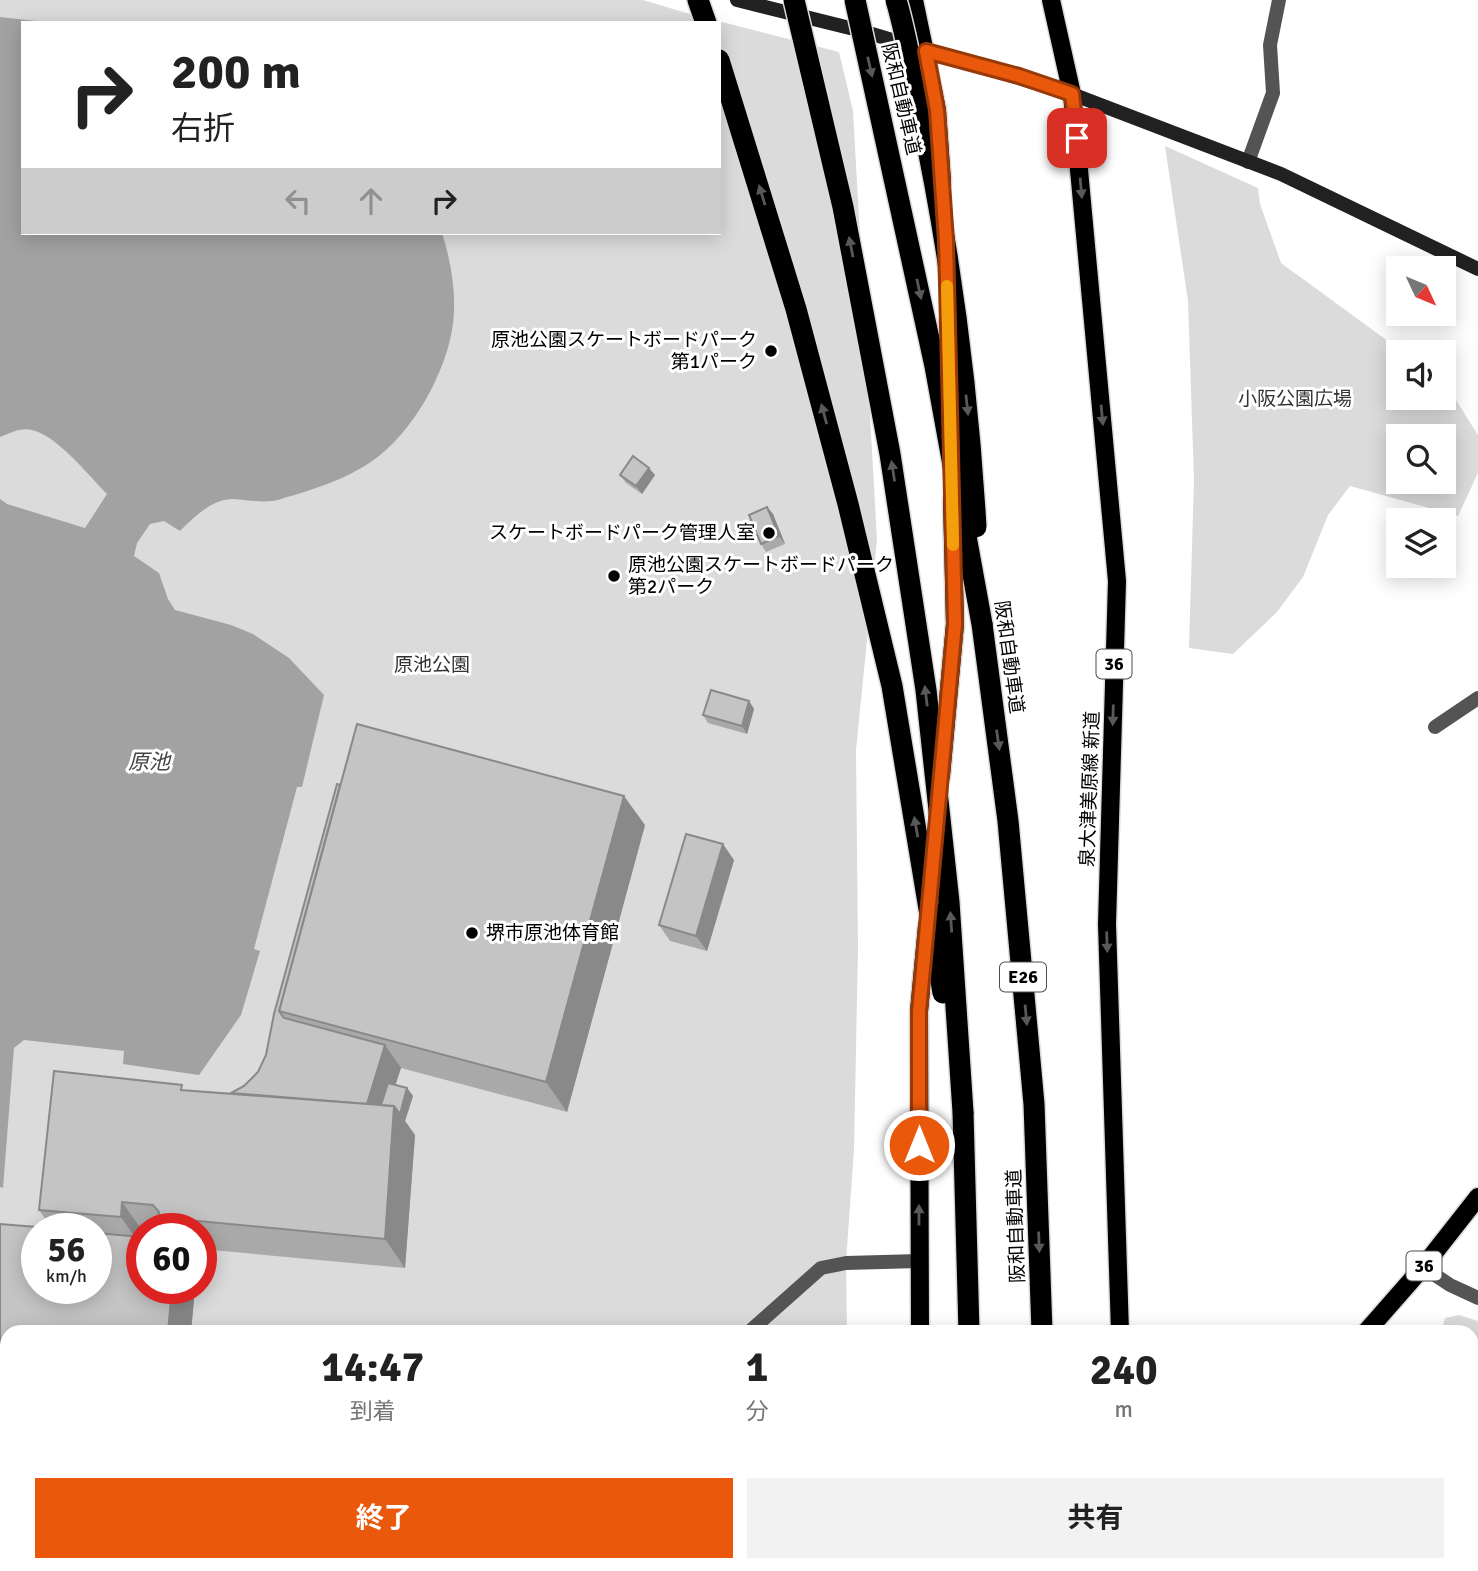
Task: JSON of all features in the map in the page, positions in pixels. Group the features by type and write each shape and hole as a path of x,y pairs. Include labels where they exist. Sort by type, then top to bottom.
{"highway":[{"path":"698,0 705,21"},
{"path":"794,0 844,207 892,467 926,690 948,888 963,1112 969,1325"},
{"name":"阪和自動車道","path":"855,0 935,366 982,624 1008,821 1034,1104 1042,1325"},
{"path":"896,0 932,163 960,331 972,456 982,624"},
{"path":"721,66 796,309 849,504 892,686 963,1112"}],"main road":[{"path":"914,0 937,110 946,241 955,624 919,1012 919,1325"},
{"name":"泉大津美原線 新道","path":"1051,0 1072,94 1116,581 1107,924 1120,1325"},
{"name":"36","path":"1372,1325 1423,1267 1478,1197"}],"street":[{"path":"737,0 862,31 1072,94 1280,174 1478,270"},
{"path":"1248,162 1273,93 1270,45 1279,0"},
{"path":"1435,727 1478,698"},
{"path":"758,1325 821,1268 846,1262 919,1261"},
{"path":"1423,1267 1478,1298"}],"green space":[{"name":"原池公園","path":"0,0 643,0 718,21 21,21 21,235 721,235 721,22 839,52 853,111 877,540 856,750 858,949 854,1149 846,1262 847,1325 0,1325"},
{"name":"小阪公園広場","path":"1165,146 1258,188 1260,204 1281,263 1387,340 1386,410 1456,410 1456,400 1478,435 1478,473 1458,516 1456,508 1429,508 1350,486 1328,515 1303,577 1277,612 1233,654 1189,648 1194,480 1188,301"},
{"path":"1459,1315 1478,1321 1478,1325 1443,1325 1445,1318"}],"water":[{"name":"原池","path":"0,17 36,21 21,21 21,235 443,235 451,272 454,302 452,331 440,371 430,391 407,427 393,443 368,464 320,487 275,500 233,499 218,502 204,510 180,531 164,521 150,524 137,543 134,556 159,573 175,610 231,625 253,634 289,658 324,695 302,787 297,787 254,949 260,951 241,1015 199,1075 123,1064 124,1051 24,1040 14,1048 3,1188 0,1187 0,499 7,504 85,528 107,494 62,448 42,434 24,429 0,437"}],"building":[{"path":"633,456 649,468 636,486 620,475"},
{"name":"スケートボードパーク管理人室","path":"767,507 779,536 761,544 749,515"},
{"path":"711,690 749,701 742,726 703,715"},
{"name":"堺市原池体育館","path":"357,724 624,796 546,1082 279,1011"},
{"path":"337,784 340,785 279,1011 284,1018 385,1045 367,1104 231,1093 244,1086 258,1072 266,1055 274,1014"},
{"path":"686,834 723,844 696,936 659,925"},
{"path":"54,1071 182,1085 181,1090 394,1106 385,1239 217,1223 217,1213 159,1213 153,1205 122,1202 121,1217 112,1216 112,1213 39,1210"},
{"path":"388,1083 407,1088 400,1114 394,1106 381,1105"},
{"path":"0,1224 21,1226 21,1304 112,1304 112,1234 126,1236 126,1304 171,1304 169,1325 0,1325"}],"slow traffic":[{"path":"947,286 953,545"}],"place":[{"name":"原池公園スケートボードパーク 第1パーク","path":"771,351"},
{"name":"スケートボードパーク管理人室","path":"769,533"},
{"name":"原池公園スケートボードパーク 第2パーク","path":"614,576"},
{"name":"堺市原池体育館","path":"472,933"}],"route":[{"path":"919,1145 919,1012 955,624 946,241 937,110 926,51 1019,76 1072,94 1077,138"}]}
